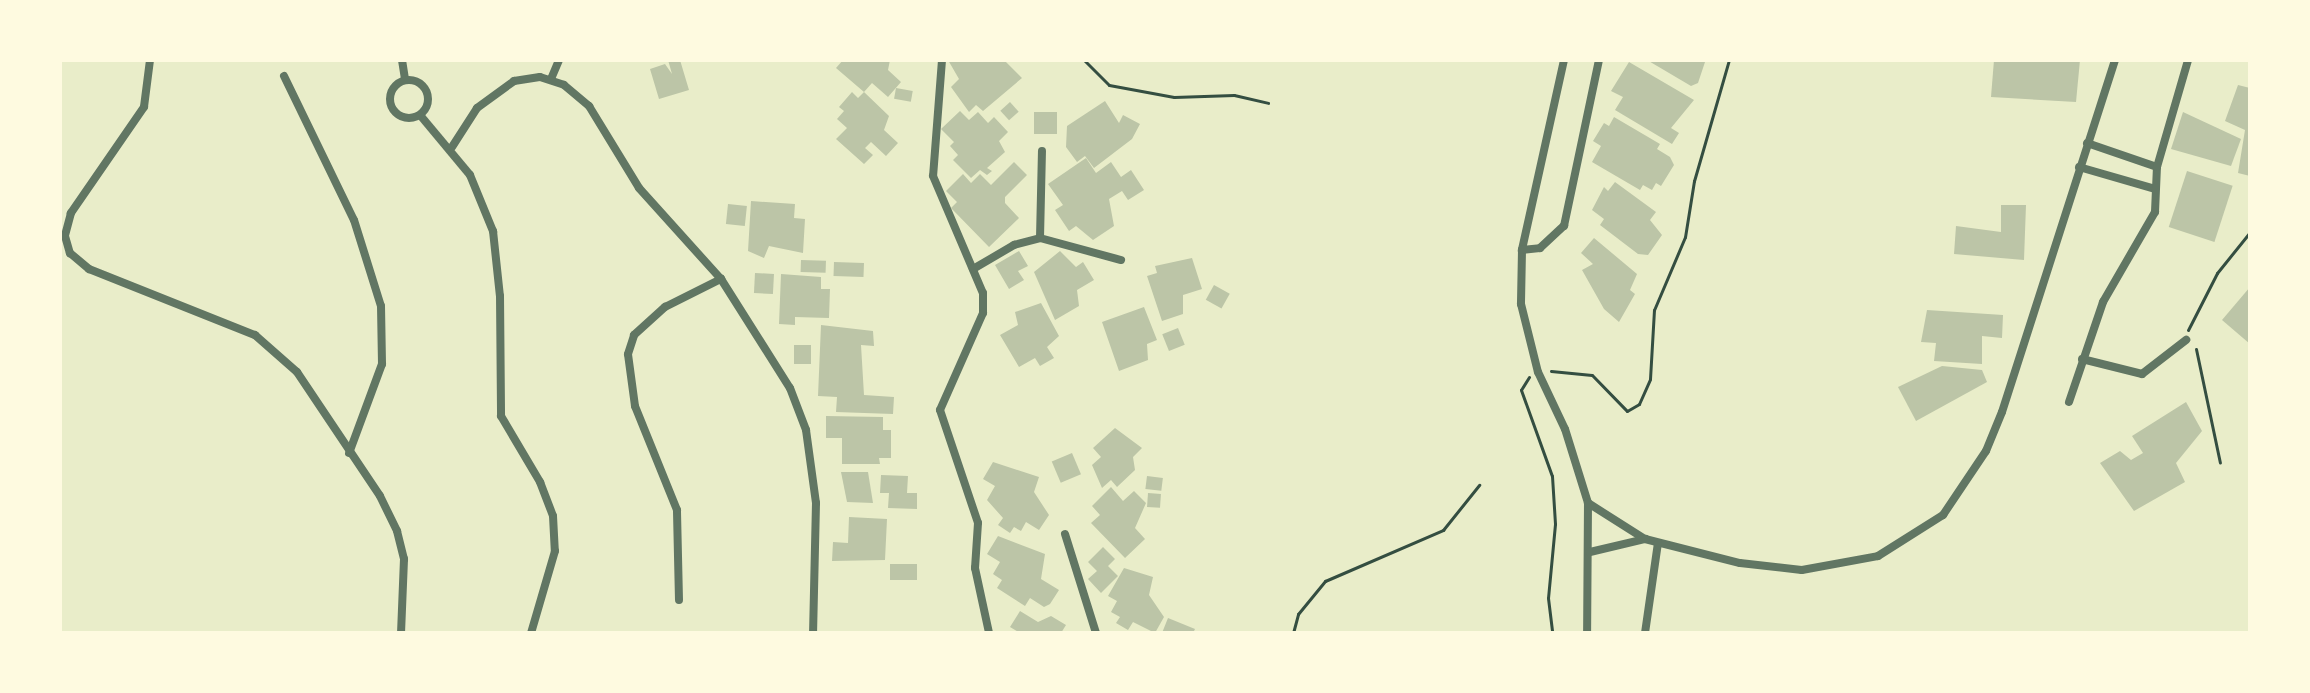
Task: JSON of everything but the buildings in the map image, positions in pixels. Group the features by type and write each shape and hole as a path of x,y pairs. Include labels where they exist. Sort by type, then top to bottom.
{"street":[{"path":"150,60 144,107 71,213 65,236 70,253 89,269 255,335 297,372 397,531 404,559 401,633"},
{"path":"402,60 405,80"},
{"path":"551,79 559,60"},
{"path":"942,60 933,176 973,269 983,313 945,389 940,410 978,523 975,568 989,633"},
{"path":"1564,60 1522,250 1521,304 1538,372 1565,429 1588,503 1587,633"},
{"path":"1522,250 1540,248 1564,226 1599,60"},
{"path":"1588,503 1645,539 1658,543 1740,563 1824,569 1878,556 1943,515 1986,451 2002,412 2115,60"},
{"path":"2069,402 2103,302 2151,224 2157,167 2188,60"},
{"path":"284,76 354,220 381,306 382,364 349,453"},
{"path":"452,147 477,108 498,92 529,77 551,79 589,106 639,188 721,279 790,388 806,430 816,503 813,633"},
{"path":"405,80 418,81 427,91 428,104 420,115 407,118 392,107 394,87 405,80"},
{"path":"420,115 452,147 493,231 500,296 501,416 540,482 553,516 555,551 531,633"},
{"path":"2087,143 2157,167"},
{"path":"1040,238 1042,151"},
{"path":"2079,167 2155,189"},
{"path":"973,269 1014,245 1040,238 1121,260"},
{"path":"679,600 677,510 635,406 628,354 634,335 665,307 721,279"},
{"path":"2082,359 2142,374 2186,340"},
{"path":"1065,534 1096,633"},
{"path":"1590,552 1645,539"},
{"path":"1645,633 1658,543"}],"path":[{"path":"1084,60 1109,85 1152,95 1234,95 1268,103"},
{"path":"1552,633 1548,598 1555,524 1552,476 1521,390 1538,372 1566,369 1592,375 1627,411 1639,404 1650,379 1654,310 1685,237 1694,181 1729,60"},
{"path":"2220,463 2198,351 2186,340 2189,323 2217,273 2250,232"},
{"path":"1293,633 1304,603 1325,581 1443,530 1479,485"}]}
